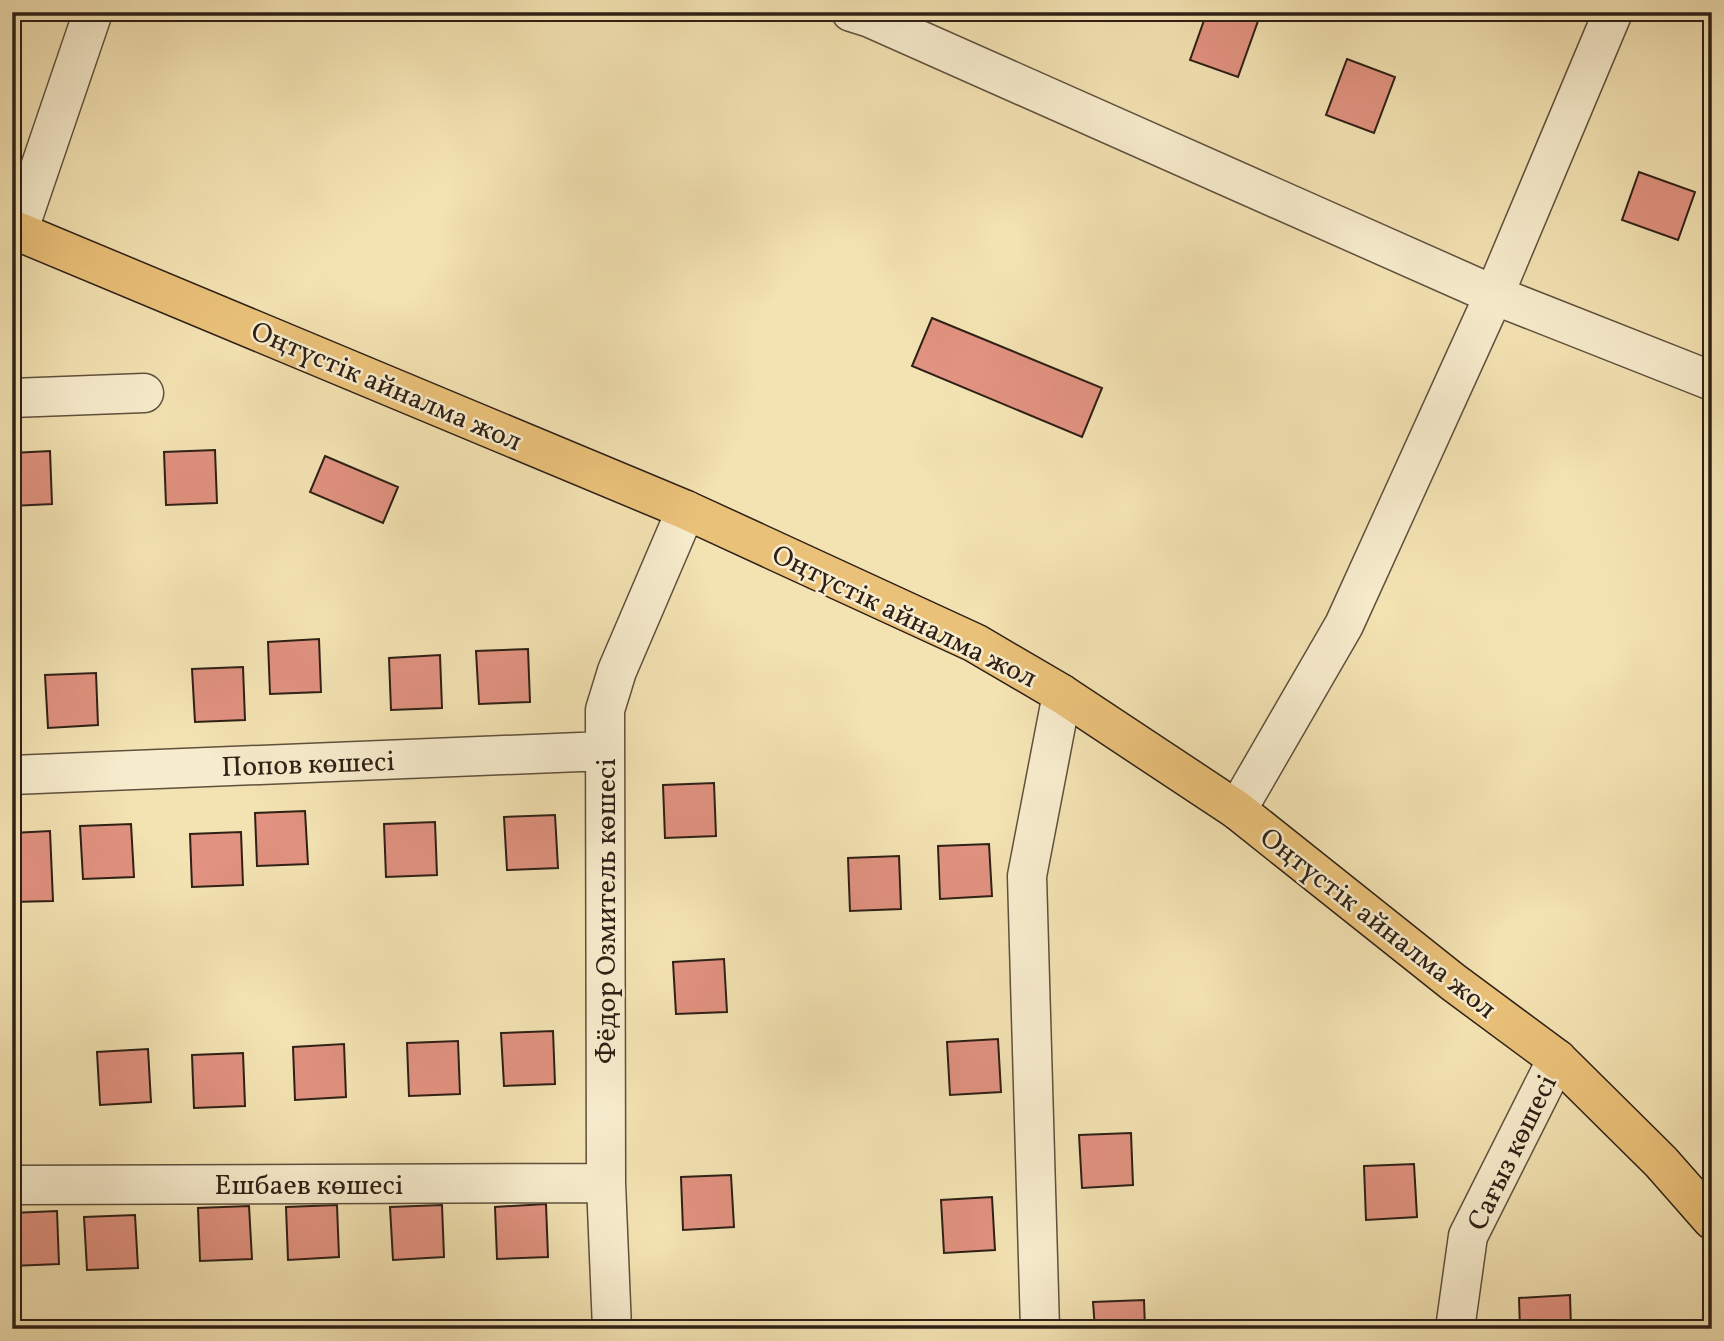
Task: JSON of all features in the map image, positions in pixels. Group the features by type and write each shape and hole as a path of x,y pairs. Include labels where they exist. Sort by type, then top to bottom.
{"highway":[{"name":"Оңтүстік айналма жол","path":"15,230 686,510 975,643 1062,694 1237,810 1453,982 1557,1059 1661,1162 1712,1220"}],"street":[{"path":"15,230 93,12"},
{"path":"851,12 882,23 1494,295 1712,381"},
{"path":"1237,810 1344,625 1494,295 1613,12"},
{"path":"12,398 144,393"},
{"name":"Фёдор Озмитель көшесі","path":"612,1329 606,1183 606,710 617,671 686,510"},
{"path":"1040,1329 1027,876 1062,694"},
{"name":"Попов көшесі","path":"12,775 604,751"},
{"name":"Сағыз көшесі","path":"1455,1329 1468,1236 1557,1059"},
{"name":"Ешбаев көшесі","path":"12,1185 606,1183"}],"building":[{"path":"1086,12 1114,12 1111,21"},
{"path":"1207,12 1234,12 1258,21 1238,77 1190,60"},
{"path":"1347,59 1395,77 1374,133 1326,115"},
{"path":"1639,172 1695,192 1678,240 1622,220"},
{"path":"932,318 1102,388 1082,437 912,366"},
{"path":"215,450 217,503 166,505 164,452"},
{"path":"50,451 52,504 12,506 12,453"},
{"path":"325,456 398,487 383,523 310,492"},
{"path":"319,639 321,692 270,694 268,642"},
{"path":"528,649 530,702 479,704 476,651"},
{"path":"440,655 442,708 391,710 389,658"},
{"path":"243,667 245,720 195,722 192,669"},
{"path":"96,673 98,725 48,728 45,675"},
{"path":"714,783 716,836 665,838 663,785"},
{"path":"305,811 308,864 257,866 255,813"},
{"path":"555,815 558,868 507,870 504,817"},
{"path":"435,822 437,875 386,877 384,824"},
{"path":"131,824 134,877 83,879 80,826"},
{"path":"50,831 53,901 12,902 12,833"},
{"path":"241,832 243,885 192,887 190,834"},
{"path":"989,844 992,896 940,899 938,846"},
{"path":"899,856 901,909 850,911 848,858"},
{"path":"724,959 727,1012 676,1014 673,962"},
{"path":"553,1031 555,1084 504,1086 501,1033"},
{"path":"998,1039 1001,1092 950,1095 947,1042"},
{"path":"458,1041 460,1094 409,1096 407,1043"},
{"path":"344,1044 346,1097 295,1100 293,1047"},
{"path":"148,1049 151,1102 100,1105 97,1052"},
{"path":"243,1053 245,1106 194,1108 192,1055"},
{"path":"1131,1133 1133,1185 1082,1188 1079,1135"},
{"path":"1414,1164 1417,1217 1366,1220 1364,1166"},
{"path":"731,1175 734,1227 683,1230 681,1177"},
{"path":"992,1197 995,1250 944,1253 941,1200"},
{"path":"546,1204 548,1257 497,1259 495,1207"},
{"path":"337,1205 339,1257 288,1260 286,1207"},
{"path":"442,1205 444,1257 393,1260 390,1207"},
{"path":"249,1206 252,1259 200,1261 198,1208"},
{"path":"57,1211 59,1264 12,1266 12,1213"},
{"path":"135,1215 138,1268 87,1270 84,1217"},
{"path":"1570,1295 1571,1329 1520,1329 1519,1298"},
{"path":"1144,1300 1145,1329 1095,1329 1093,1302"}]}
